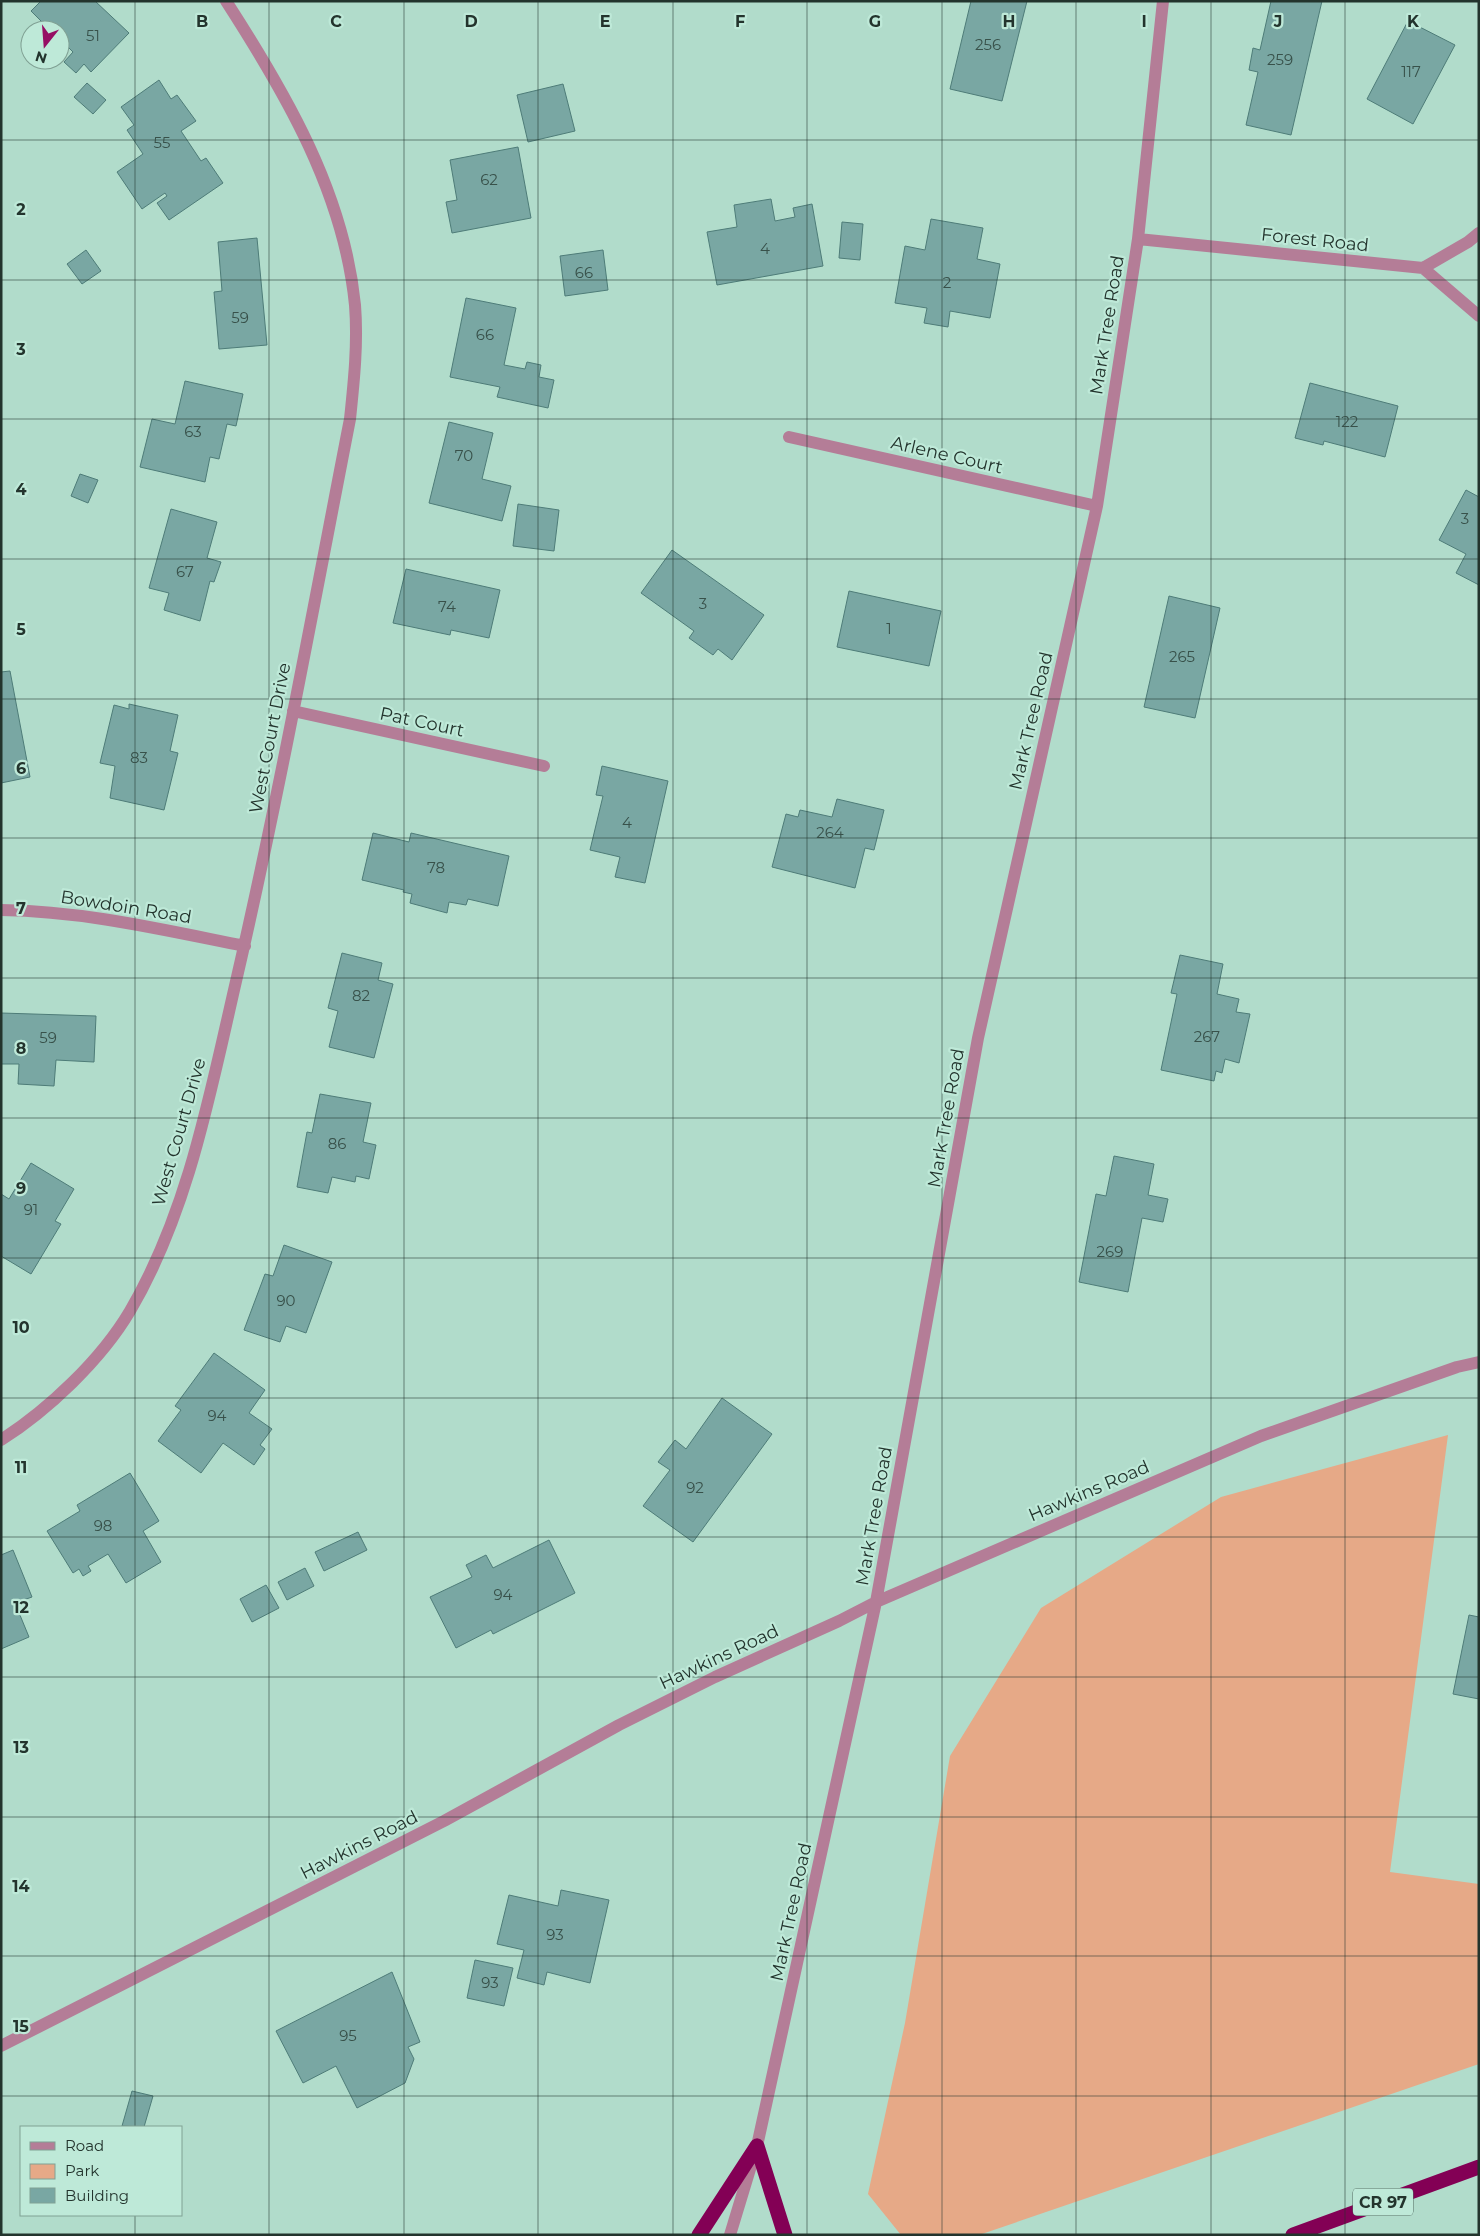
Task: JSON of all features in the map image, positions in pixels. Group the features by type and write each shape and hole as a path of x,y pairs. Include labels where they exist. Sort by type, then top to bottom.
{"highway":[{"path":"699,2235 757,2146"},
{"path":"757,2146 785,2235"},
{"name":"CR 97","path":"1292,2235 1479,2167"}],"street":[{"name":"West Court Drive","path":"1,1440 19,1428 85,1370 129,1312 167,1236 204,1120 245,946 350,419 357,356 355,305 346,247 312,149 266,63 226,1"},
{"name":"Mark Tree Road","path":"730,2235 757,2146 876,1602 978,1038 1097,506 1138,239 1164,1"},
{"path":"1479,233 1468,242 1423,268 1479,316"},
{"name":"Forest Road","path":"1138,239 1423,268"},
{"name":"Arlene Court","path":"789,437 1097,506"},
{"name":"Pat Court","path":"293,711 544,766"},
{"name":"Bowdoin Road","path":"1,910 30,910 96,917 245,946"},
{"name":"Hawkins Road","path":"1,2046 444,1821 620,1724 715,1677 839,1621 876,1602 1261,1436 1457,1367 1479,1362"}],"green space":[{"path":"1448,1435 1390,1872 1479,1884 1479,2064 979,2235 901,2235 868,2194 905,2023 950,1756 1041,1608 1221,1497"}],"building":[{"path":"41,1 95,1 129,33 91,72 84,64 76,73 70,68 70,55 73,52 70,49 70,20 40,20 31,11"},
{"path":"971,1 1027,1 1002,101 950,89"},
{"path":"1271,1 1322,1 1291,135 1246,125 1258,72 1249,70 1253,48 1260,50"},
{"path":"1408,21 1455,45 1413,124 1367,99"},
{"path":"159,80 171,99 177,95 196,121 181,131 201,161 206,158 223,183 169,220 157,203 167,196 165,193 142,209 117,172 143,154 127,130 134,125 121,107"},
{"path":"87,83 106,100 93,114 74,97"},
{"path":"563,84 575,131 528,142 517,95"},
{"path":"518,147 531,218 452,233 446,202 457,200 450,160"},
{"path":"771,199 775,221 795,217 793,208 812,204 823,266 717,285 707,232 737,227 734,205"},
{"path":"931,219 983,228 977,259 1000,264 990,318 950,311 948,327 924,323 927,308 895,303 905,246 925,250"},
{"path":"842,222 863,224 860,260 839,258"},
{"path":"257,238 267,345 219,349 214,292 222,291 218,242"},
{"path":"86,250 101,271 82,284 67,264"},
{"path":"603,250 608,290 565,296 560,256"},
{"path":"466,298 516,308 504,365 525,369 527,362 541,365 539,377 554,380 548,408 497,397 500,387 450,377"},
{"path":"185,381 243,394 236,426 227,424 219,459 210,457 205,482 140,467 152,419 175,424"},
{"path":"1310,383 1398,406 1385,457 1324,441 1323,445 1295,438"},
{"path":"449,422 493,433 482,479 511,486 502,521 429,503"},
{"path":"80,474 98,480 88,503 71,496"},
{"path":"1466,490 1479,497 1479,585 1456,573 1466,554 1439,540"},
{"path":"518,504 559,510 554,551 513,546"},
{"path":"171,509 217,522 207,558 221,562 214,582 210,581 200,621 164,610 169,593 149,588"},
{"path":"672,550 764,615 732,660 718,649 713,655 689,638 694,631 641,593"},
{"path":"406,569 500,590 489,638 451,630 450,635 393,623"},
{"path":"849,591 941,611 929,666 837,647"},
{"path":"1169,596 1220,608 1195,718 1144,707"},
{"path":"10,671 30,777 1,783 1,672"},
{"path":"129,704 178,715 170,751 178,753 164,810 110,798 115,766 100,763 114,705 129,709"},
{"path":"602,766 668,781 645,883 615,877 620,857 590,850 603,796 596,795"},
{"path":"837,799 884,810 874,850 865,848 855,888 772,867 786,814 798,817 800,810 832,817"},
{"path":"373,833 409,842 411,833 509,856 498,906 468,899 466,905 449,902 447,913 410,903 412,894 403,892 404,890 362,880"},
{"path":"342,953 382,963 378,980 393,984 374,1058 329,1047 338,1011 328,1008"},
{"path":"1180,955 1223,964 1217,994 1239,999 1236,1012 1250,1014 1239,1063 1225,1059 1222,1073 1216,1071 1214,1081 1161,1070 1177,994 1171,993"},
{"path":"1,1013 96,1016 94,1062 56,1060 54,1086 18,1084 19,1064 1,1064"},
{"path":"320,1094 371,1103 363,1142 376,1145 369,1179 356,1176 355,1182 332,1177 328,1193 297,1187 307,1132 312,1133"},
{"path":"1114,1156 1154,1164 1148,1195 1168,1199 1163,1222 1142,1218 1128,1292 1079,1282 1096,1194 1106,1196"},
{"path":"31,1163 74,1189 55,1221 61,1224 31,1274 1,1256 1,1194 9,1199"},
{"path":"284,1245 332,1262 306,1333 286,1326 280,1342 244,1330 265,1274 273,1276"},
{"path":"214,1353 265,1390 249,1413 272,1429 260,1445 265,1449 254,1465 223,1443 201,1473 158,1441 181,1410 175,1406"},
{"path":"722,1398 772,1434 693,1542 643,1506 670,1470 658,1462 675,1440 686,1449"},
{"path":"130,1473 159,1521 143,1531 161,1562 126,1583 108,1554 88,1566 91,1571 83,1576 79,1569 73,1573 47,1531 80,1511 77,1505"},
{"path":"358,1532 367,1550 324,1571 315,1552"},
{"path":"549,1540 575,1593 493,1634 491,1630 456,1648 430,1597 472,1577 466,1565 486,1555 493,1568"},
{"path":"13,1550 32,1597 15,1603 29,1637 1,1649 1,1555"},
{"path":"305,1568 314,1586 287,1600 278,1582"},
{"path":"266,1585 279,1608 252,1622 240,1599"},
{"path":"1469,1615 1479,1617 1479,1699 1453,1694"},
{"path":"561,1890 609,1900 590,1983 547,1972 544,1985 517,1978 524,1950 497,1944 509,1895 558,1906"},
{"path":"475,1960 513,1968 504,2006 467,1998"},
{"path":"392,1972 420,2042 408,2047 414,2059 405,2083 357,2108 336,2066 303,2083 276,2031"},
{"path":"132,2091 153,2096 144,2126 122,2126"}]}
